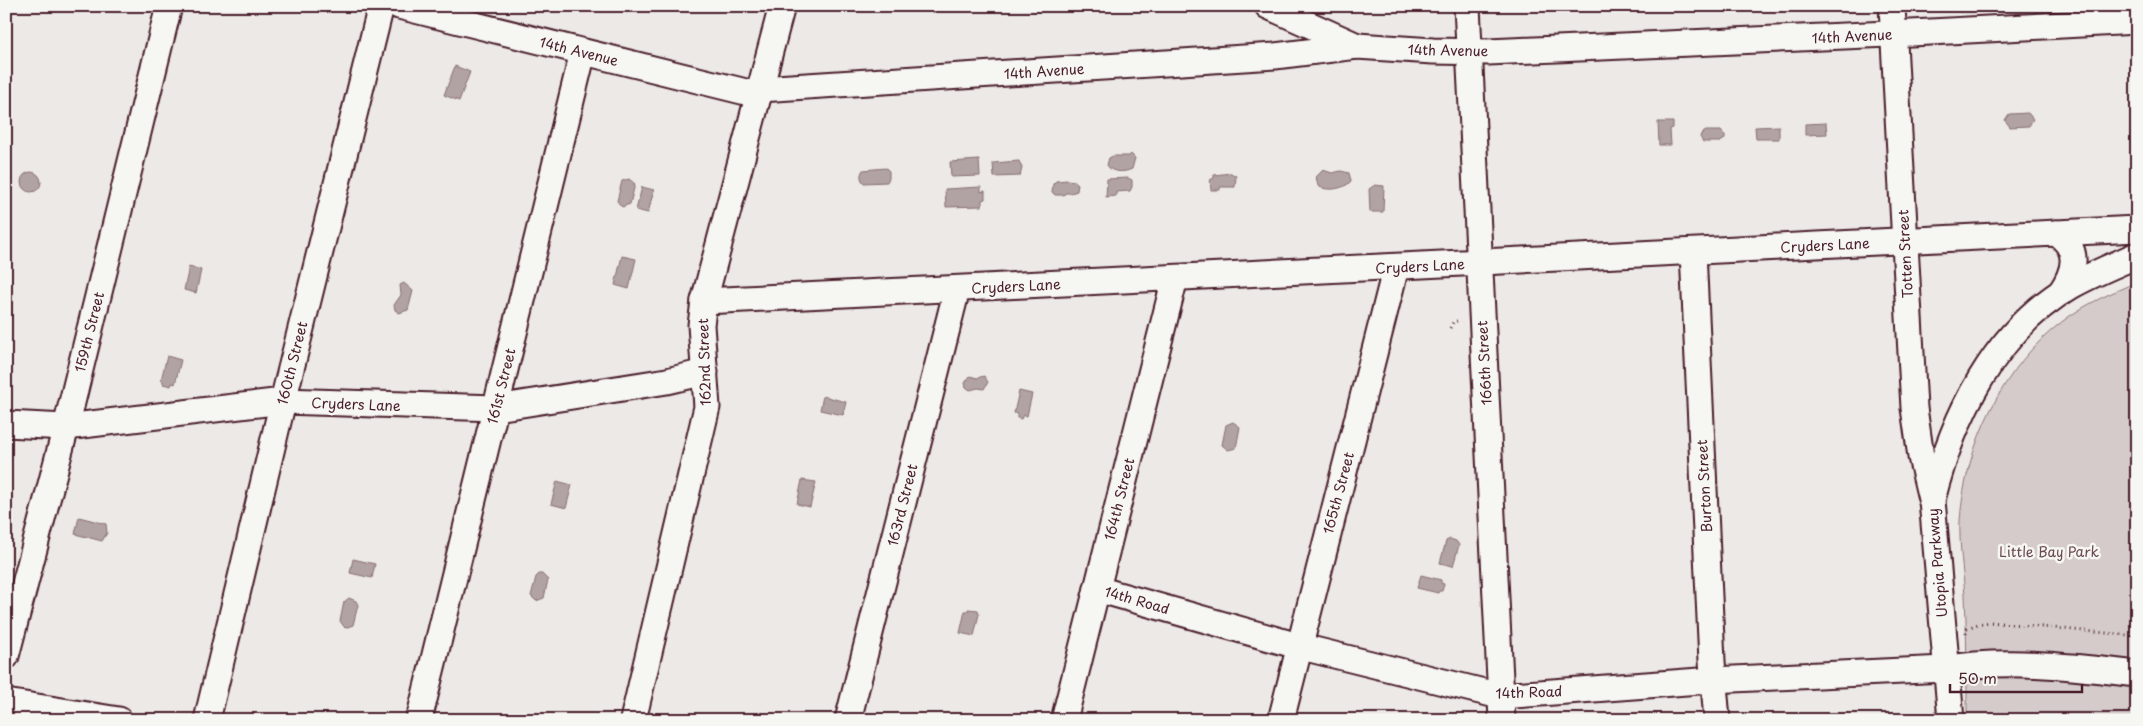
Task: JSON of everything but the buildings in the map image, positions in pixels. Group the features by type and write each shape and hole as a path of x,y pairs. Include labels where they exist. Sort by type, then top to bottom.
{"street":[{"name":"159th Street","path":"6,656 66,427 169,6"},
{"name":"160th Street","path":"206,720 282,401 381,6"},
{"name":"14th Avenue","path":"399,6 583,52 759,92 1275,56 1357,46 1469,52 1894,34 2137,21"},
{"name":"162nd Street","path":"633,720 707,407 701,326 704,301 782,6"},
{"path":"1268,6 1357,46"},
{"name":"166th Street","path":"1467,6 1501,708"},
{"name":"Totten Street","path":"1892,6 1914,408 1921,457 1932,500"},
{"name":"161st Street","path":"419,720 583,52"},
{"name":"Cryders Lane","path":"704,301 2137,229"},
{"path":"2056,234 2068,242 2073,254 2071,273 2061,292"},
{"name":"Burton Street","path":"1694,252 1713,680 1717,720"},
{"name":"Utopia Parkway","path":"1951,720 1945,669 1932,500 1955,428 1984,371 2001,348 2028,319 2061,292 2080,281 2137,255"},
{"name":"165th Street","path":"1281,720 1298,646 1396,267"},
{"name":"164th Street","path":"1064,720 1175,278"},
{"name":"163rd Street","path":"848,720 957,289"},
{"name":"Cryders Lane","path":"6,424 66,427 282,401 496,408 666,381 705,372"},
{"name":"14th Road","path":"1097,589 1298,646 1501,708 1713,680 1945,669 1989,664 2062,667 2137,674"},
{"path":"6,702 119,720"}],"path":[{"path":"1450,328 1453,322 1457,321"},
{"path":"1966,637 1967,628 1990,622 2137,636"}],"green space":[{"name":"Little Bay Park","path":"2137,282 2137,720 1967,720 1966,610 1960,520 1970,463 1979,436 2005,384 2041,340 2080,309"}],"shaded area":[{"path":"455,66 470,72 459,101 444,95"},
{"path":"2028,113 2033,119 2029,126 2010,127 2005,120 2009,114"},
{"path":"1658,122 1673,122 1673,128 1670,129 1671,145 1659,145"},
{"path":"1826,123 1827,134 1805,135 1805,124"},
{"path":"1779,126 1779,139 1756,139 1755,127"},
{"path":"1706,131 1721,131 1725,135 1725,139 1720,142 1703,142 1700,137"},
{"path":"1131,154 1135,158 1132,169 1118,172 1111,170 1107,165 1109,158 1113,156 1129,156"},
{"path":"979,160 980,176 951,177 950,162"},
{"path":"1019,161 1022,168 1020,176 994,177 993,163"},
{"path":"886,168 889,171 887,182 864,183 862,180 863,170"},
{"path":"1323,170 1332,173 1341,171 1349,173 1351,181 1340,188 1322,188 1318,186 1316,177"},
{"path":"31,172 38,175 41,182 38,189 31,192 24,189 21,182 24,175"},
{"path":"1231,173 1236,176 1235,187 1220,187 1220,190 1211,190 1210,180 1214,178 1214,175"},
{"path":"1128,178 1132,180 1130,191 1116,192 1116,196 1106,197 1107,179"},
{"path":"629,179 635,184 630,204 622,207 617,201 622,181"},
{"path":"1056,181 1075,181 1078,184 1077,191 1063,195 1055,195 1052,192 1053,184"},
{"path":"1375,185 1384,186 1383,212 1370,212 1369,189"},
{"path":"642,187 654,190 648,213 636,210"},
{"path":"981,187 981,192 985,191 985,199 982,200 982,206 946,207 945,189"},
{"path":"622,256 636,259 629,289 615,285"},
{"path":"189,267 201,270 196,293 184,290"},
{"path":"404,283 413,291 408,310 399,313 395,310 394,305 401,295 400,285"},
{"path":"167,356 181,360 175,384 172,383 171,386 163,384 161,380"},
{"path":"970,376 977,378 984,376 988,382 984,389 970,390 966,387 965,383"},
{"path":"1019,391 1032,394 1027,416 1023,415 1021,419 1017,418 1017,414 1014,413"},
{"path":"823,396 846,402 843,415 820,410"},
{"path":"1233,422 1240,427 1236,448 1228,450 1222,445 1226,425"},
{"path":"802,480 816,482 810,507 797,504"},
{"path":"557,481 572,485 566,508 551,504"},
{"path":"79,517 106,524 107,533 102,541 75,534"},
{"path":"1450,539 1456,541 1459,545 1453,566 1440,563 1446,541"},
{"path":"353,559 375,564 372,578 350,573"},
{"path":"542,574 548,580 544,598 536,601 531,596 536,577"},
{"path":"1421,575 1441,580 1441,583 1444,584 1442,591 1438,593 1417,588"},
{"path":"349,598 356,601 358,605 353,625 345,628 340,621 344,602"},
{"path":"968,609 978,610 979,614 974,636 960,633 965,611 968,611"}]}
